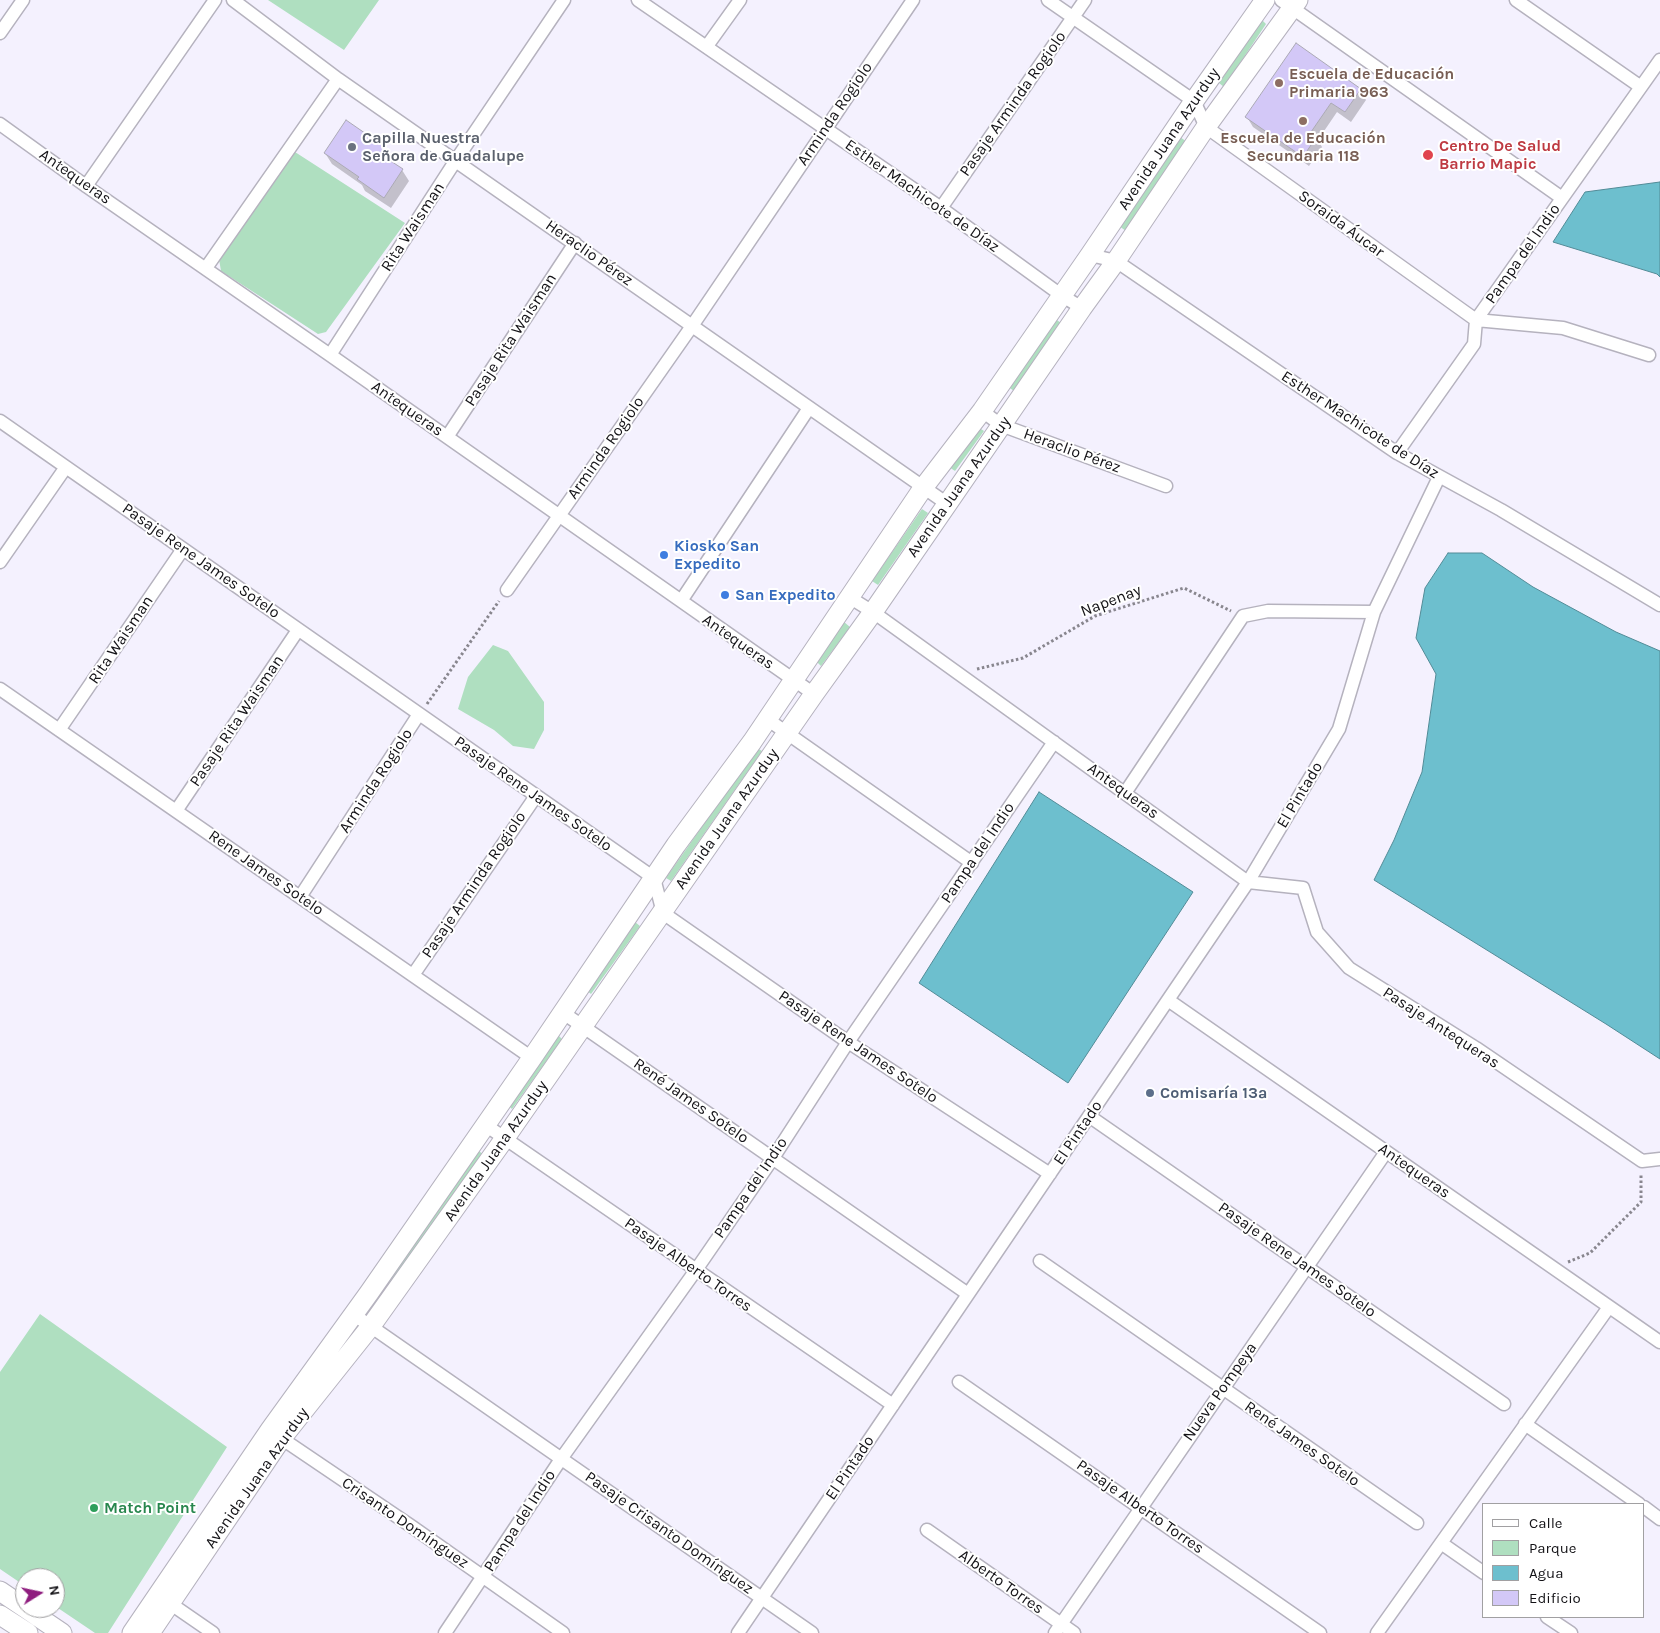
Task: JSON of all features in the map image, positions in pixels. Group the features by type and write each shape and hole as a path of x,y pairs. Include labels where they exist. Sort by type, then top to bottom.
{"main road":[{"name":"Avenida Juana Azurduy","path":"150,1633 353,1314 484,1124 532,1058 654,878 767,719 923,488 982,411 1265,0"},
{"name":"Avenida Juana Azurduy","path":"132,1633 276,1435 371,1326 505,1138 1116,261 1290,3"},
{"path":"0,1591 15,1601"},
{"path":"0,1615 28,1633"},
{"path":"40,1618 62,1633"}],"street":[{"path":"0,34 23,0"},
{"path":"86,186 215,0"},
{"name":"Heraclio Pérez","path":"233,0 338,79 946,504"},
{"name":"Rita Waisman","path":"330,355 456,160 564,0"},
{"name":"Esther Machicote de Díaz","path":"638,0 941,208 1061,295 1082,308"},
{"path":"707,46 740,0"},
{"name":"Arminda Rogiolo","path":"507,590 692,326 913,0"},
{"path":"1048,0 1194,101 1206,127"},
{"name":"Pasaje Arminda Rogiolo","path":"941,208 1085,0"},
{"path":"1516,0 1641,87"},
{"path":"1290,3 1562,198"},
{"name":"Pampa del Indio","path":"1397,453 1474,344 1476,320 1660,60"},
{"path":"206,268 338,79"},
{"name":"Antequeras","path":"0,124 814,694"},
{"name":"Soraida Áucar","path":"1206,127 1476,320"},
{"name":"Pasaje Rita Waisman","path":"447,437 574,243"},
{"name":"Esther Machicote de Díaz","path":"1090,255 1116,261 1397,453 1501,510 1660,605"},
{"path":"1476,320 1563,328 1649,355"},
{"path":"681,601 809,408"},
{"name":"Heraclio Pérez","path":"982,411 1002,425 1166,486"},
{"name":"Pasaje Rene James Sotelo","path":"0,421 654,878"},
{"path":"0,562 66,467"},
{"name":"El Pintado","path":"738,1633 1248,882 1339,729 1374,612 1439,477"},
{"name":"Rita Waisman","path":"59,730 183,549"},
{"name":"Antequeras","path":"850,597 959,673 1248,882"},
{"path":"1125,793 1244,616 1268,611 1374,612"},
{"name":"Pasaje Rita Waisman","path":"176,811 298,630"},
{"name":"Rene James Sotelo","path":"0,689 532,1058"},
{"name":"Arminda Rogiolo","path":"300,897 420,714"},
{"path":"767,719 972,863"},
{"name":"Pampa del Indio","path":"445,1633 561,1459 696,1270 848,1042 1054,742"},
{"name":"Pasaje Arminda Rogiolo","path":"412,975 536,796"},
{"path":"654,878 663,913"},
{"name":"Pasaje Antequeras","path":"1248,882 1303,888 1317,932 1349,968 1476,1048 1642,1161"},
{"name":"Pasaje Rene James Sotelo","path":"663,913 848,1042 1050,1174"},
{"name":"Antequeras","path":"1168,1000 1660,1342"},
{"name":"René James Sotelo","path":"562,1012 968,1294"},
{"name":"Pasaje Rene James Sotelo","path":"1089,1116 1504,1404"},
{"name":"Pasaje Alberto Torres","path":"484,1124 892,1406"},
{"name":"Nueva Pompeya","path":"1058,1629 1386,1152"},
{"path":"1642,1161 1660,1160"},
{"name":"René James Sotelo","path":"1040,1261 1417,1523"},
{"path":"1377,1633 1609,1307"},
{"name":"Pasaje Crisanto Domínguez","path":"353,1314 812,1633"},
{"name":"Pasaje Alberto Torres","path":"959,1382 1320,1633"},
{"path":"1525,1424 1638,1503"},
{"name":"Crisanto Domínguez","path":"276,1435 411,1526 563,1633"},
{"path":"1645,1508 1660,1519"},
{"name":"Alberto Torres","path":"927,1530 1058,1629 1074,1633"},
{"path":"1441,1544 1482,1572"},
{"path":"170,1604 213,1633"},
{"path":"1548,1618 1571,1633"}],"path":[{"name":"Napenay","path":"959,673 1024,658 1095,616 1184,588 1244,616"},
{"name":"Arminda Rogiolo","path":"420,714 507,590"},
{"path":"1554,1268 1590,1253 1641,1202 1642,1161"}],"green space":[{"path":"268,0 379,0 344,50"},
{"path":"1262,20 1266,24 1224,87 1219,83"},
{"path":"1180,137 1187,142 1126,231 1119,226"},
{"path":"295,152 405,223 326,332 318,334 221,271 219,259"},
{"path":"1054,318 1061,323 1014,391 1007,386"},
{"path":"978,427 984,431 955,471 949,467"},
{"path":"922,509 928,513 878,585 872,581"},
{"path":"844,622 850,627 821,666 816,661"},
{"path":"493,645 508,651 544,702 544,730 534,749 513,746 494,730 458,709 468,677"},
{"path":"757,748 762,751 671,881 666,878"},
{"path":"635,922 640,926 591,994 586,990"},
{"path":"557,1034 562,1039 512,1109 507,1104"},
{"path":"477,1150 483,1154 374,1306 369,1302"},
{"name":"Match Point","path":"40,1314 227,1447 108,1633 95,1633 65,1613 65,1568 15,1568 15,1579 0,1569 0,1372"}],"water":[{"path":"1660,182 1660,277 1657,274 1553,242 1585,192"},
{"path":"1448,553 1482,553 1533,587 1616,632 1660,651 1660,1059 1374,880 1394,840 1422,772 1436,674 1416,638 1425,588"},
{"path":"1039,792 1193,892 1068,1083 919,983"}],"building":[{"path":"1296,43 1361,89 1345,112 1331,103 1311,132 1317,136 1303,157 1245,117"},
{"path":"346,120 385,147 380,154 403,169 384,198 357,179 359,177 324,153"}],"place":[{"name":"Escuela de Educación Primaria 963","path":"1279,83"},
{"name":"Escuela de Educación Secundaria 118","path":"1303,121"},
{"name":"Capilla Nuestra Señora de Guadalupe","path":"352,147"},
{"name":"Centro De Salud Barrio Mapic","path":"1428,155"},
{"name":"Kiosko San Expedito","path":"664,555"},
{"name":"San Expedito","path":"725,595"},
{"name":"Comisaría 13ª","path":"1150,1093"},
{"name":"Match Point","path":"94,1508"}]}
